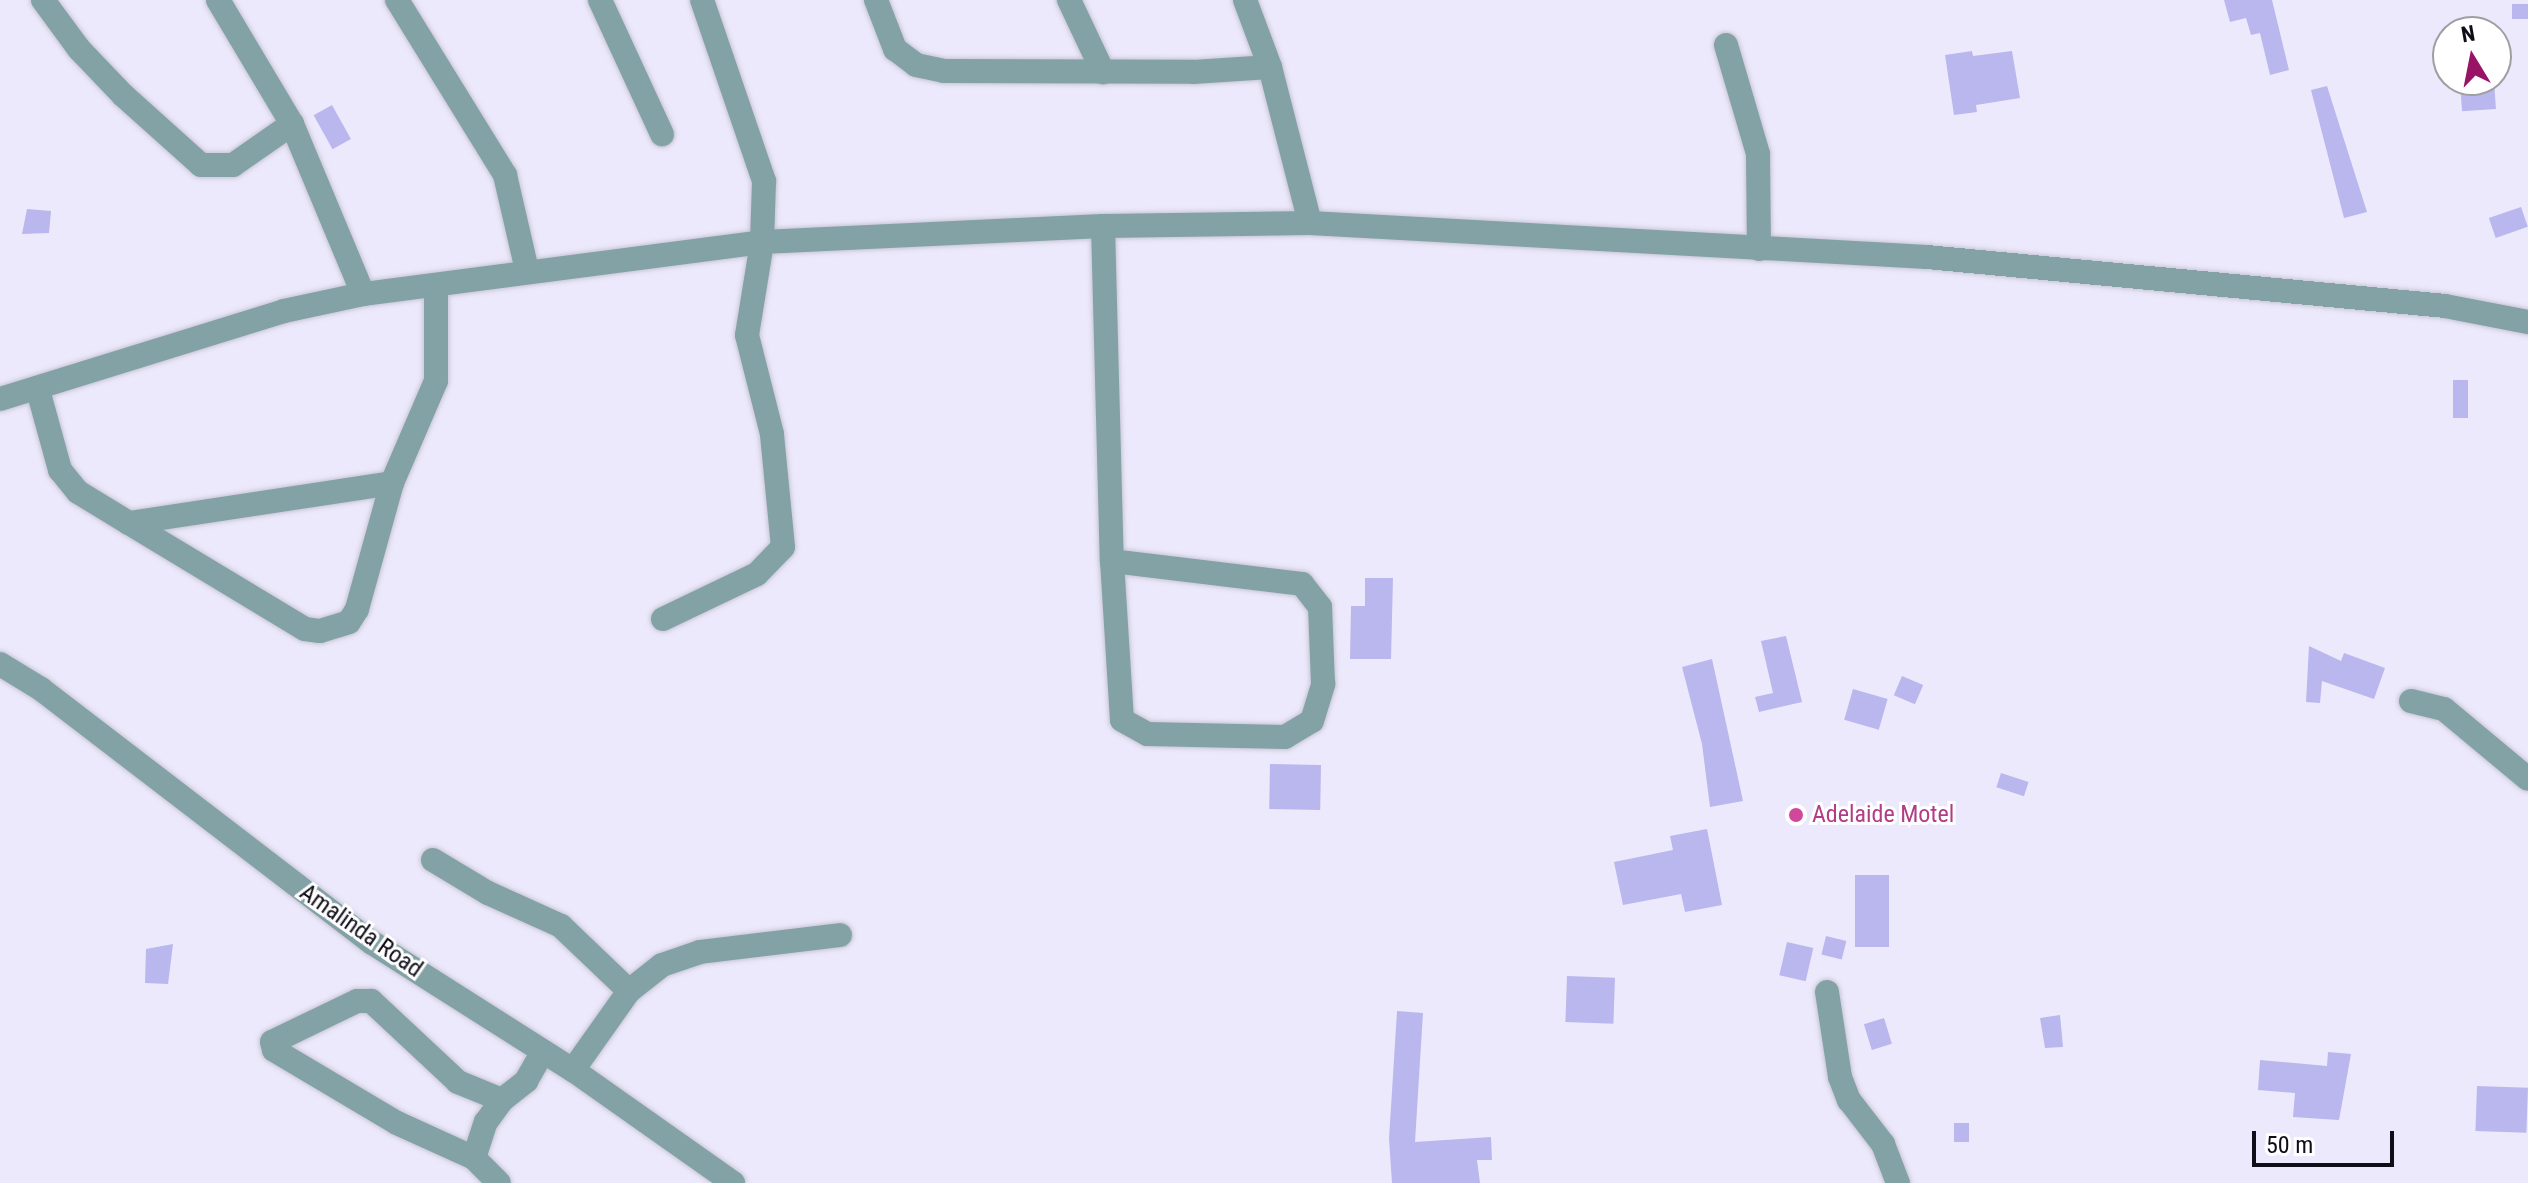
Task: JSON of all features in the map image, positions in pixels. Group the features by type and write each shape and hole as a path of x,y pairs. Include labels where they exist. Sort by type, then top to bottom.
{"street":[{"path":"43,0 112,84 201,165 233,165 292,124"},
{"path":"218,0 292,124 363,294"},
{"path":"397,0 505,175 527,270"},
{"path":"600,0 662,134"},
{"path":"663,619 757,574 783,547 772,434 747,335 762,242 764,181 702,0"},
{"path":"876,0 895,49 916,65 944,71 1103,72 1270,67"},
{"path":"1069,0 1103,72"},
{"path":"1245,0 1270,67 1310,223"},
{"path":"1726,45 1758,154 1759,249"},
{"path":"0,399 38,390 284,311 363,294 436,286 527,270 762,242 1103,226 1310,223 1759,249 2179,278 2445,306 2528,322"},
{"path":"1103,226 1112,561 1118,707 1134,731 1285,737 1312,721 1323,684 1320,607 1302,584 1112,561"},
{"path":"38,390 60,470 78,492 305,629 329,629 349,622 357,609 392,483 436,381 436,286"},
{"path":"129,523 392,483"},
{"name":"Amalinda Road","path":"0,664 41,689 371,942 573,1070 733,1183"},
{"path":"2411,701 2444,709 2528,779"},
{"path":"433,860 488,893 561,926 629,991"},
{"path":"573,1070 629,991 662,965 700,952 840,935"},
{"path":"1827,992 1840,1077 1849,1100 1883,1144 1898,1183"},
{"path":"499,1183 474,1158 397,1123 274,1050 272,1042 357,1001 371,1001 458,1082 502,1100"},
{"path":"474,1158 486,1122 502,1100 526,1081 543,1051"}],"building":[{"path":"2224,0 2272,0 2289,70 2270,75 2260,33 2251,35 2246,18 2230,22"},
{"path":"2512,4 2528,4 2528,19 2512,19"},
{"path":"1972,51 1973,56 2012,51 2020,98 1976,105 1977,112 1954,115 1945,55"},
{"path":"2327,86 2367,212 2344,218 2311,90"},
{"path":"2461,96 2495,96 2496,109 2462,111"},
{"path":"332,105 351,139 333,149 314,115"},
{"path":"2521,207 2528,227 2496,238 2489,218"},
{"path":"27,209 51,211 49,233 22,234"},
{"path":"2453,380 2468,380 2468,418 2453,418"},
{"path":"1365,578 1393,578 1391,659 1350,659 1351,606 1365,606"},
{"path":"1786,636 1802,702 1759,712 1755,697 1773,693 1761,641"},
{"path":"2309,646 2341,661 2344,653 2385,668 2374,699 2322,681 2320,703 2306,702"},
{"path":"1712,659 1743,801 1710,807 1702,744 1682,667"},
{"path":"1902,676 1923,685 1915,704 1894,695"},
{"path":"1853,689 1888,699 1879,730 1844,720"},
{"path":"1270,764 1321,765 1320,810 1269,809"},
{"path":"2001,773 2029,782 2024,796 1996,787"},
{"path":"1707,829 1722,905 1685,912 1681,894 1623,905 1614,862 1673,850 1670,836"},
{"path":"1855,875 1889,875 1889,947 1855,947"},
{"path":"1826,936 1846,941 1842,960 1821,954"},
{"path":"1787,942 1813,948 1806,981 1779,975"},
{"path":"173,944 168,984 145,983 146,949"},
{"path":"1567,976 1615,978 1613,1024 1565,1022"},
{"path":"1397,1011 1423,1013 1415,1142 1491,1137 1492,1160 1477,1160 1480,1183 1392,1183 1389,1139"},
{"path":"2060,1015 2063,1047 2045,1048 2040,1018"},
{"path":"1884,1018 1892,1044 1872,1050 1864,1024"},
{"path":"2328,1052 2351,1054 2339,1120 2293,1117 2295,1093 2258,1090 2260,1060 2327,1066"},
{"path":"2477,1086 2528,1088 2526,1133 2475,1131"},
{"path":"1954,1123 1969,1123 1969,1142 1954,1142"}],"place":[{"name":"Adelaide Motel","path":"1796,815"}]}
